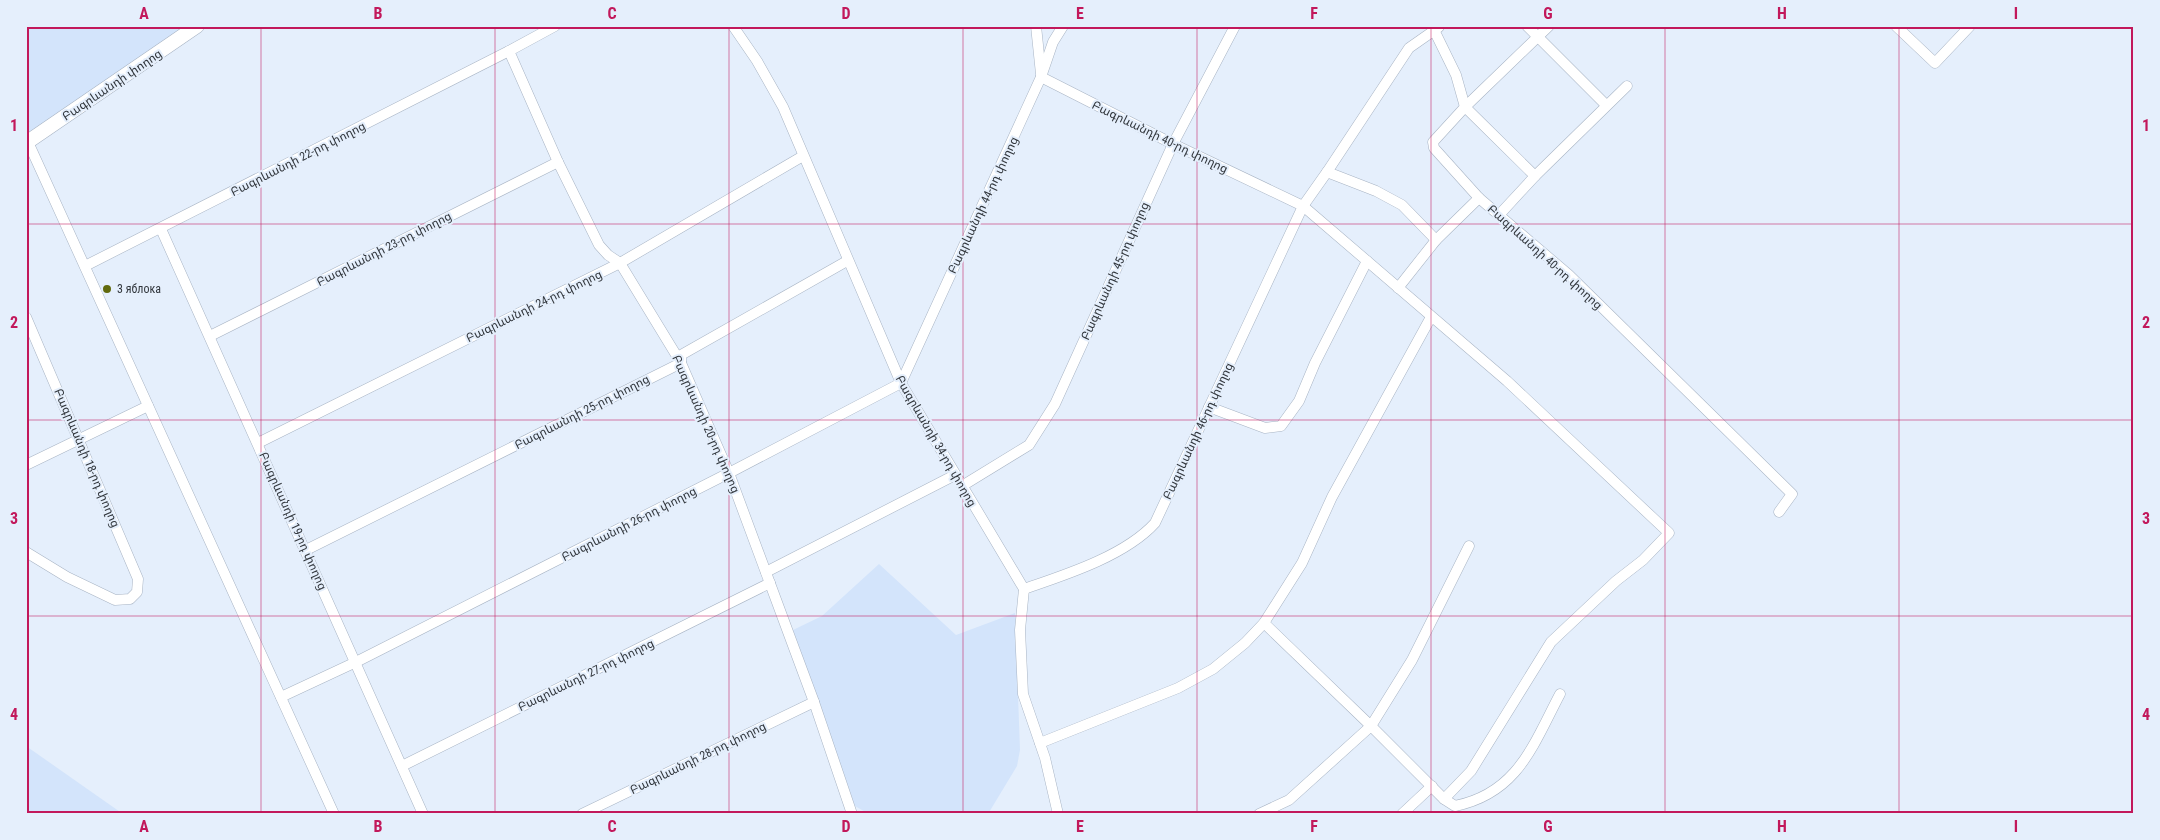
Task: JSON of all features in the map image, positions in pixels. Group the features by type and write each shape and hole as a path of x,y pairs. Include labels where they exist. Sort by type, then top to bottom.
{"main road":[{"name":"Բագրևանդի փողոց","path":"27,143 197,26"}],"street":[{"path":"509,51 555,26"},
{"name":"Բագրևանդի 34-րդ փողոց","path":"733,26 757,61 782,107 901,383 1024,589"},
{"path":"1036,26 1041,77"},
{"name":"Բագրևանդի 44-րդ փողոց","path":"901,383 1041,77 1053,42 1063,26"},
{"name":"Բագրևանդի 45-րդ փողոց","path":"962,486 1029,445 1055,404 1173,144 1235,26"},
{"path":"1527,26 1606,105"},
{"path":"1479,198 1434,148 1433,142 1465,107 1549,26"},
{"path":"1896,26 1935,64 1970,26"},
{"path":"1303,206 1408,48 1437,28 1456,75 1465,107 1535,176"},
{"name":"Բագրևանդի 20-րդ փողոց","path":"509,51 558,162 599,245 620,263 681,363 729,473 814,702 852,814"},
{"name":"Բագրևանդի 22-րդ փողոց","path":"85,266 509,51"},
{"name":"Բագրևանդի 40-րդ փողոց","path":"1041,77 1173,144 1303,206 1507,381 1670,533 1643,560 1616,581 1551,642 1471,770 1444,798"},
{"path":"1499,215 1535,176 1627,86"},
{"path":"27,143 85,266 334,814"},
{"name":"Բագրևանդի 24-րդ փողոց","path":"258,443 620,263 803,156"},
{"name":"Բագրևանդի 23-րդ փողոց","path":"210,336 558,162"},
{"path":"1327,172 1376,191 1402,205 1436,240"},
{"name":"Բագրևանդի 40-րդ փողոց","path":"1398,288 1436,240 1479,198 1569,275 1792,494 1779,512"},
{"name":"Բագրևանդի 46-րդ փողոց","path":"1024,589 1084,568 1146,533 1155,523 1303,206"},
{"name":"Բագրևանդի 19-րդ փողոց","path":"161,229 423,814"},
{"name":"Բագրևանդի 25-րդ փողոց","path":"306,550 681,363 681,355 847,261"},
{"path":"1209,407 1265,428 1281,426 1299,401 1315,363 1367,261"},
{"name":"Բագրևանդի 18-րդ փողոց","path":"26,317 138,579 137,592 130,599 115,600 67,577 26,552"},
{"path":"1040,743 1178,688 1213,669 1245,643 1264,623 1302,563 1332,497 1431,317"},
{"name":"Բագրևանդի 26-րդ փողոց","path":"281,697 356,662 729,473 901,383"},
{"path":"26,465 148,406"},
{"path":"766,572 955,475"},
{"path":"1259,814 1289,800 1371,726 1412,660 1469,546"},
{"name":"Բագրևանդի 27-րդ փողոց","path":"402,766 770,583"},
{"path":"1024,589 1020,630 1023,694 1040,743 1058,814"},
{"path":"1264,623 1444,798 1459,810 1502,786 1520,768 1560,694"},
{"name":"Բագրևանդի 28-րդ փողոց","path":"582,814 814,702"},
{"path":"1402,814 1432,786"}],"shaded area":[{"path":"26,26 187,26 26,137"},
{"path":"879,564 956,635 1015,613 1020,750 1017,766 988,814 869,814 855,806 793,630 822,616"},
{"path":"26,746 123,814 26,814"}],"place":[{"name":"3 яблока","path":"107,289"}]}
